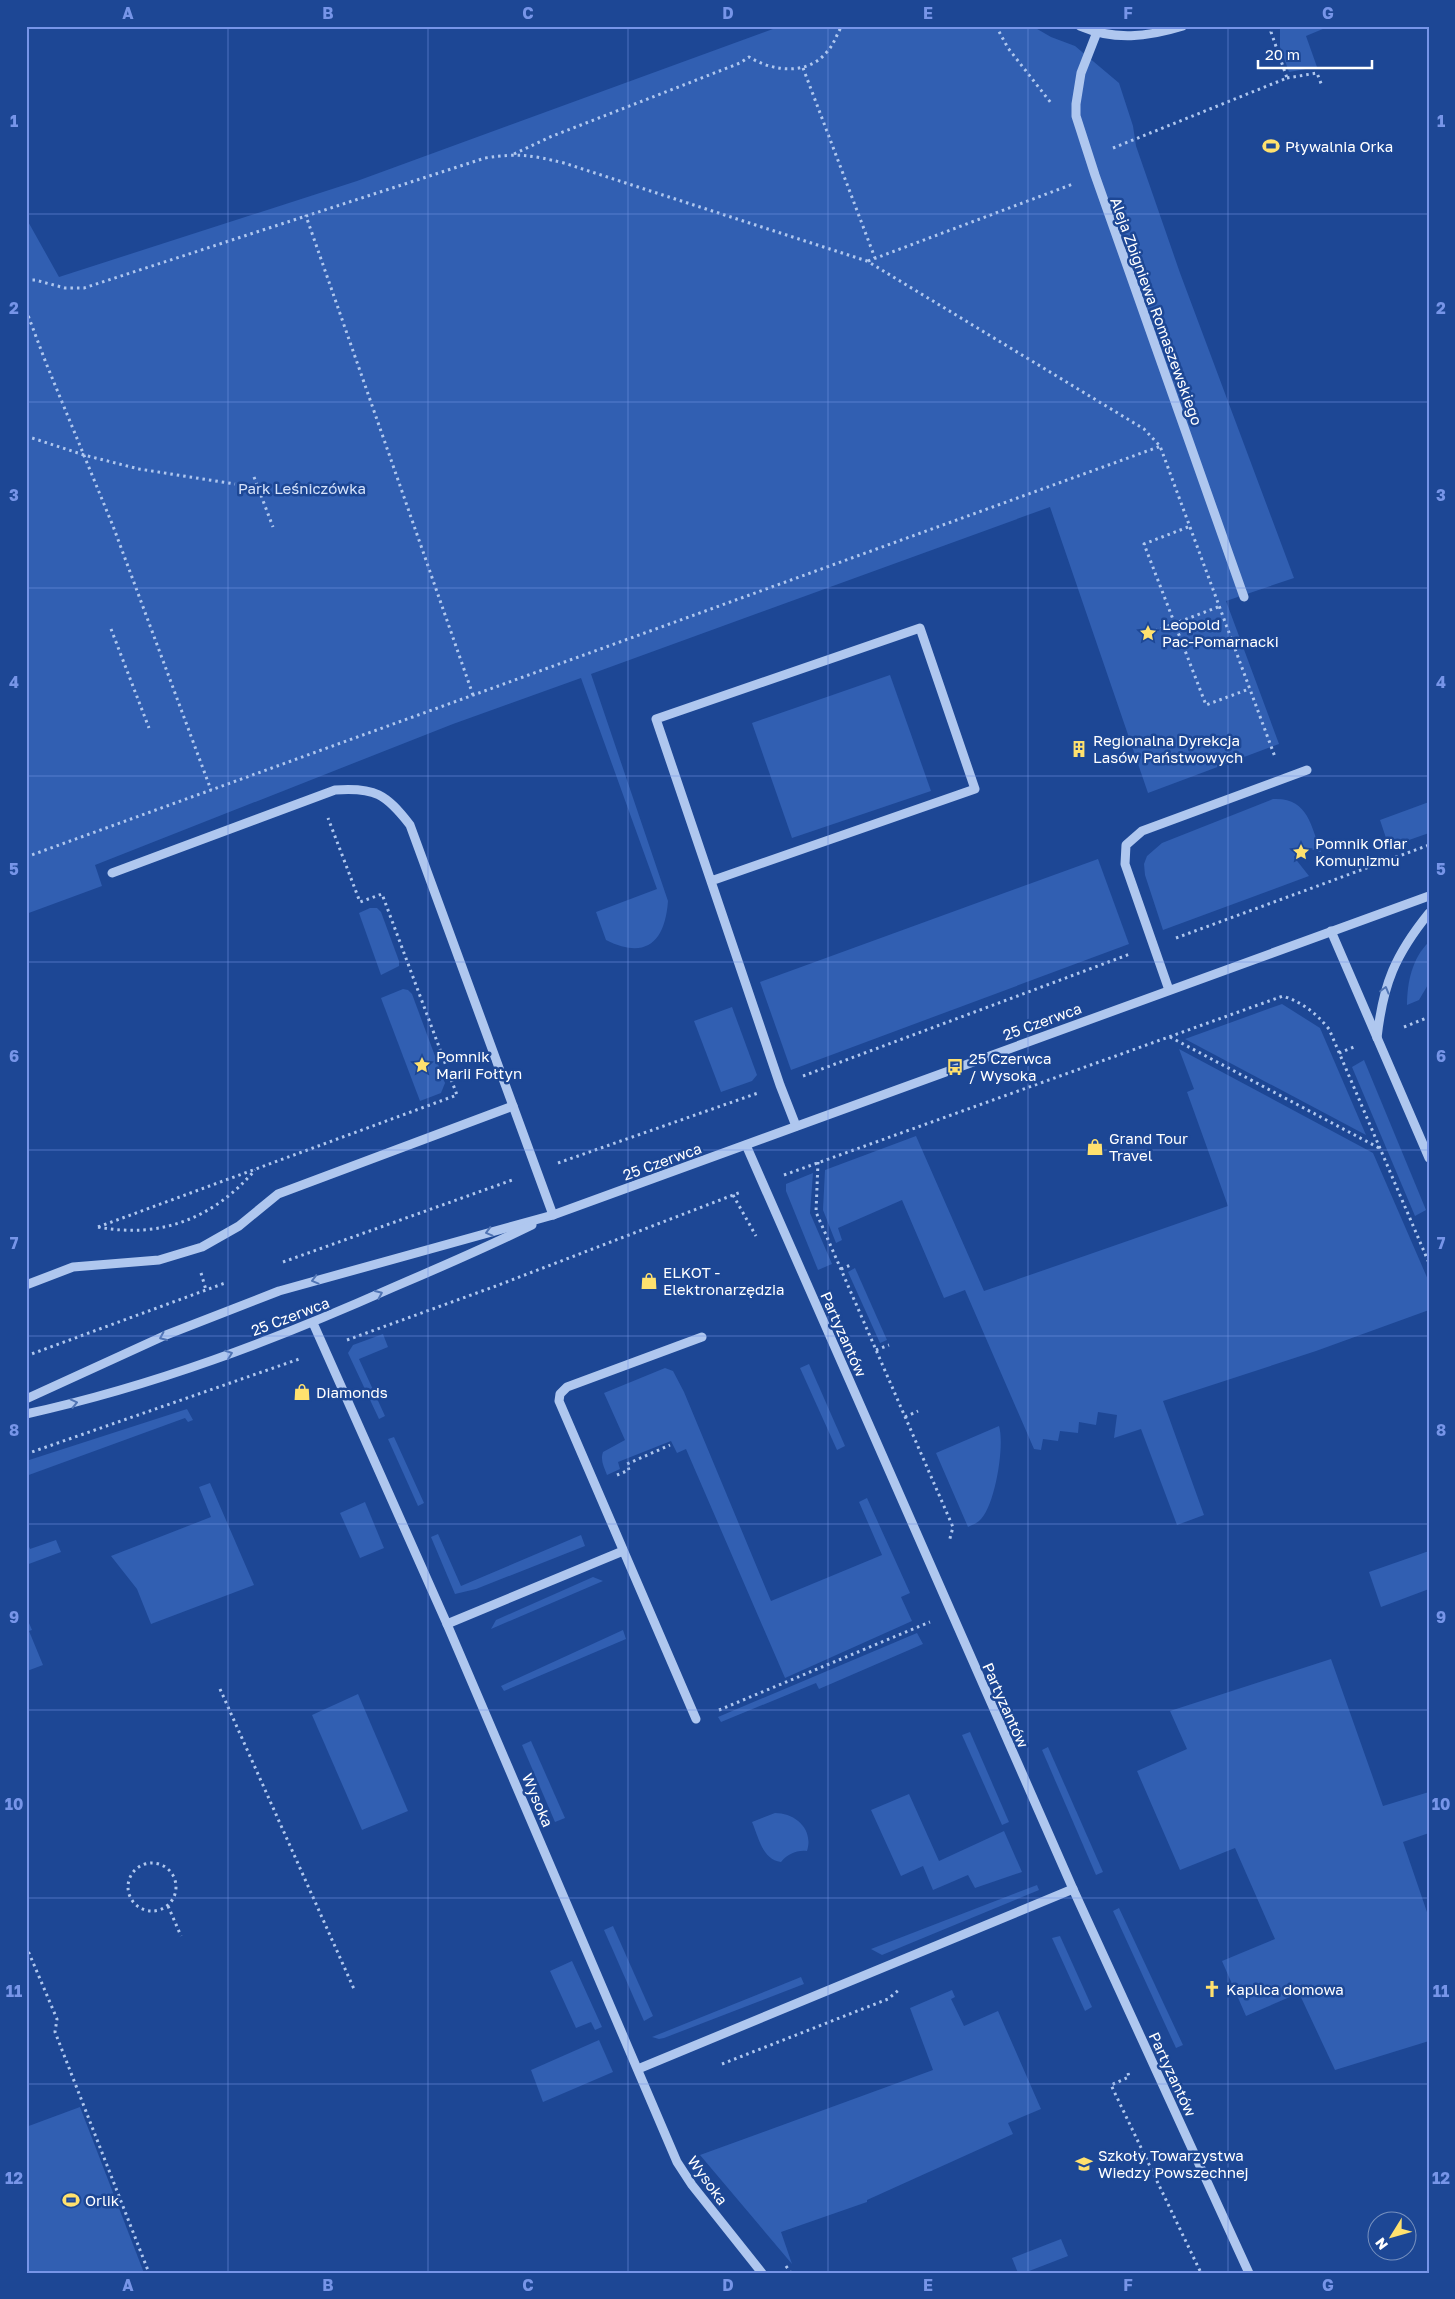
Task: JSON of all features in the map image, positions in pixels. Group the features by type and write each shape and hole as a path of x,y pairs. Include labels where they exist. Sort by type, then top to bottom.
{"street":[{"path":"1080,26 1098,32 1131,37 1147,36 1183,26"},
{"name":"Aleja Zbigniewa Romaszewskiego","path":"1098,32 1081,73 1076,116 1089,158 1244,597"},
{"path":"711,881 975,789 920,628 656,719 780,1085 796,1126"},
{"path":"1170,990 1125,864 1126,845 1142,831 1307,770"},
{"path":"112,873 335,790 359,788 381,795 396,807 410,826 553,1215"},
{"name":"25 Czerwca","path":"26,1399 166,1335 279,1291 553,1215 1429,896"},
{"path":"1377,1038 1380,1007 1389,975 1408,938 1429,913"},
{"path":"1331,931 1429,1158"},
{"path":"26,1284 73,1267 159,1260 202,1246 239,1226 278,1194 513,1106"},
{"name":"Partyzantów","path":"746,1145 1073,1890 1249,2273"},
{"name":"25 Czerwca","path":"26,1414 96,1398 164,1377 313,1323 495,1243 553,1215"},
{"name":"Wysoka","path":"313,1323 447,1624 677,2162 684,2175 762,2273"},
{"path":"696,1719 561,1407 560,1394 572,1385 702,1337"},
{"path":"447,1624 623,1552"},
{"path":"638,2068 1073,1890"}],"path":[{"path":"513,154 550,137 740,63 749,57 779,69 803,68 825,54 834,43 842,26"},
{"path":"996,26 1008,48 1034,83"},
{"path":"1273,26 1271,32 1287,78"},
{"path":"803,68 874,258"},
{"path":"1089,158 1287,78 1316,73 1322,86"},
{"path":"26,280 35,280 65,288 84,288 485,158 513,154 533,156 564,163 867,261 1144,429 1160,446 1188,527 1278,765"},
{"path":"867,261 1095,175"},
{"path":"306,216 473,695"},
{"path":"26,310 113,526 211,790"},
{"path":"26,436 84,455 139,469 235,484"},
{"path":"26,857 1160,446 1189,441"},
{"path":"254,477 273,527"},
{"path":"1188,527 1144,544 1174,624 1206,705 1249,689"},
{"path":"1155,630 1218,607"},
{"path":"111,629 149,728"},
{"path":"256,1168 238,1190 183,1224 135,1231 98,1227 256,1168 457,1095 382,894 360,902 320,796"},
{"path":"281,1263 780,1085 1429,845"},
{"path":"26,1454 267,1371 496,1286 818,1162 1283,996 1302,1003 1318,1016 1329,1029 1429,1263"},
{"path":"1169,1036 1381,1149"},
{"path":"277,1166 281,1159"},
{"path":"818,1162 816,1212 953,1528 948,1545"},
{"path":"733,1195 748,1218 760,1243"},
{"path":"841,1269 853,1264"},
{"path":"202,1276 206,1290"},
{"path":"26,1356 228,1282"},
{"path":"876,1350 889,1346"},
{"path":"905,1416 918,1411"},
{"path":"615,1476 629,1470 626,1464 670,1445"},
{"path":"926,1613 934,1630"},
{"path":"716,1711 930,1622"},
{"path":"220,1689 354,1989"},
{"path":"152,1863 164,1866 172,1874 176,1885 174,1896 168,1906 158,1911 146,1911 136,1905 129,1896 128,1884 132,1873 141,1866 152,1863"},
{"path":"168,1906 181,1936"},
{"path":"26,1946 57,2019 55,2032 149,2273"},
{"path":"721,2064 888,1999 905,1983"},
{"path":"1125,2068 1129,2077 1111,2085 1201,2273"},
{"path":"781,2261 791,2273"}],"green space":[{"name":"Park Leśniczówka","path":"781,26 1032,26 1051,37 1075,46 1119,83 1133,126 1136,146 1180,273 1294,578 1226,601 1279,744 1148,793 1050,507 591,674 668,901 663,927 658,937 642,947 620,946 606,940 596,912 657,889 581,678 453,724 95,865 102,886 26,914 26,218 59,277 357,181"},
{"path":"1280,26 1330,26 1306,36 1317,67 1289,72 1280,47"},
{"path":"890,675 931,791 792,838 752,723"},
{"path":"1273,799 1294,803 1301,808 1311,823 1321,852 1300,846 1294,857 1309,876 1163,930 1145,875 1144,864 1147,856 1162,843"},
{"path":"1429,802 1429,833 1389,847 1380,820"},
{"path":"1098,859 1129,944 791,1070 760,982"},
{"path":"370,908 377,908 381,912 399,961 399,966 381,975 359,913"},
{"path":"1429,942 1429,983 1419,1000 1407,1005 1412,971 1418,956"},
{"path":"403,989 408,990 412,994 445,1083 441,1093 420,1101 381,998"},
{"path":"1282,1004 1320,1028 1366,1135 1185,1039"},
{"path":"732,1007 757,1075 752,1081 721,1092 694,1021"},
{"path":"1179,1049 1373,1153 1429,1282 1429,1310 1316,1351 1163,1401 1204,1515 1177,1525 1141,1429 1114,1438 1117,1415 1098,1412 1096,1425 1079,1422 1078,1433 1060,1431 1058,1441 1043,1439 1041,1450 1034,1449 965,1290 944,1298 902,1200 838,1228 842,1240 836,1243 823,1210 825,1170 916,1136 984,1291 1228,1206 1187,1092 1194,1089"},
{"path":"1364,1060 1426,1210 1415,1216 1352,1067"},
{"path":"813,1173 810,1213 832,1264 818,1270 786,1191 786,1184"},
{"path":"855,1268 887,1340 880,1343 848,1272"},
{"path":"383,1334 388,1347 359,1359 385,1416 379,1419 348,1353 353,1345"},
{"path":"809,1364 845,1446 837,1450 800,1368"},
{"path":"665,1368 673,1371 684,1392 771,1601 882,1555 859,1502 867,1498 910,1593 901,1597 912,1621 785,1678 686,1449 677,1453 671,1441 618,1462 620,1469 607,1475 602,1461 603,1452 625,1440 604,1393"},
{"path":"187,1409 193,1420 188,1422 185,1418 26,1476 26,1461"},
{"path":"999,1426 1001,1435 1000,1461 994,1490 985,1514 978,1522 968,1527 936,1453"},
{"path":"394,1437 424,1503 418,1506 388,1439"},
{"path":"210,1483 254,1585 151,1624 137,1589 111,1556 211,1517 199,1487"},
{"path":"365,1502 384,1548 360,1558 340,1513"},
{"path":"438,1534 461,1586 581,1535 585,1546 476,1589 455,1594 431,1537"},
{"path":"26,1540 30,1549 56,1540 61,1552 26,1565"},
{"path":"1429,1551 1429,1589 1381,1607 1369,1572"},
{"path":"593,1577 603,1581 491,1629 496,1620"},
{"path":"26,1616 32,1630 29,1631 43,1665 27,1671"},
{"path":"623,1630 626,1639 504,1691 501,1686"},
{"path":"917,1633 923,1644 819,1689 816,1683 721,1722 718,1717"},
{"path":"1331,1659 1383,1806 1429,1792 1429,1833 1403,1842 1429,1918 1429,2041 1335,2070 1299,1993 1246,2016 1222,1961 1275,1939 1235,1848 1180,1870 1137,1771 1187,1749 1170,1711"},
{"path":"358,1694 408,1811 362,1830 312,1715"},
{"path":"970,1732 1009,1822 1002,1825 962,1735"},
{"path":"531,1741 565,1818 555,1822 522,1745"},
{"path":"1048,1747 1103,1872 1096,1875 1042,1750"},
{"path":"909,1794 939,1861 1004,1831 1022,1872 975,1888 968,1875 933,1890 923,1866 901,1876 871,1810"},
{"path":"775,1813 789,1816 801,1824 808,1836 807,1851 792,1853 781,1862 769,1857 759,1841 752,1822"},
{"path":"1037,1885 1039,1890 882,1955 871,1949"},
{"path":"1119,1908 1183,2045 1176,2048 1113,1911"},
{"path":"613,1926 653,2016 644,2021 604,1930"},
{"path":"1060,1936 1092,2007 1085,2011 1052,1938"},
{"path":"572,1961 602,2027 595,2030 591,2022 576,2028 550,1971"},
{"path":"801,1977 804,1984 664,2038 652,2037"},
{"path":"952,1990 955,1997 951,1999 964,2026 998,2011 1041,2109 1008,2123 1013,2134 867,2200 867,2202 781,2232 792,2264 700,2155 933,2070 910,2008"},
{"path":"599,2040 613,2072 543,2102 531,2070"},
{"name":"Orlik","path":"80,2107 144,2273 26,2273 26,2127"},
{"path":"1061,2239 1068,2256 1024,2273 1018,2273 1012,2258"}],"place":[{"name":"Pływalnia Orka","path":"1271,146"},
{"name":"Leopold Pac-Pomarnacki","path":"1148,633"},
{"name":"Regionalna Dyrekcja Lasów Państwowych","path":"1079,749"},
{"name":"Pomnik Ofiar Komunizmu","path":"1301,852"},
{"name":"Pomnik Marii Fołtyn","path":"422,1065"},
{"name":"25 Czerwca / Wysoka","path":"955,1067"},
{"name":"Grand Tour Travel","path":"1095,1147"},
{"name":"ELKOT - Elektronarzędzia","path":"649,1281"},
{"name":"Diamonds","path":"302,1392"},
{"name":"Kaplica domowa","path":"1212,1989"},
{"name":"Szkoły Towarzystwa Wiedzy Powszechnej","path":"1084,2164"},
{"name":"Orlik","path":"71,2200"}]}
